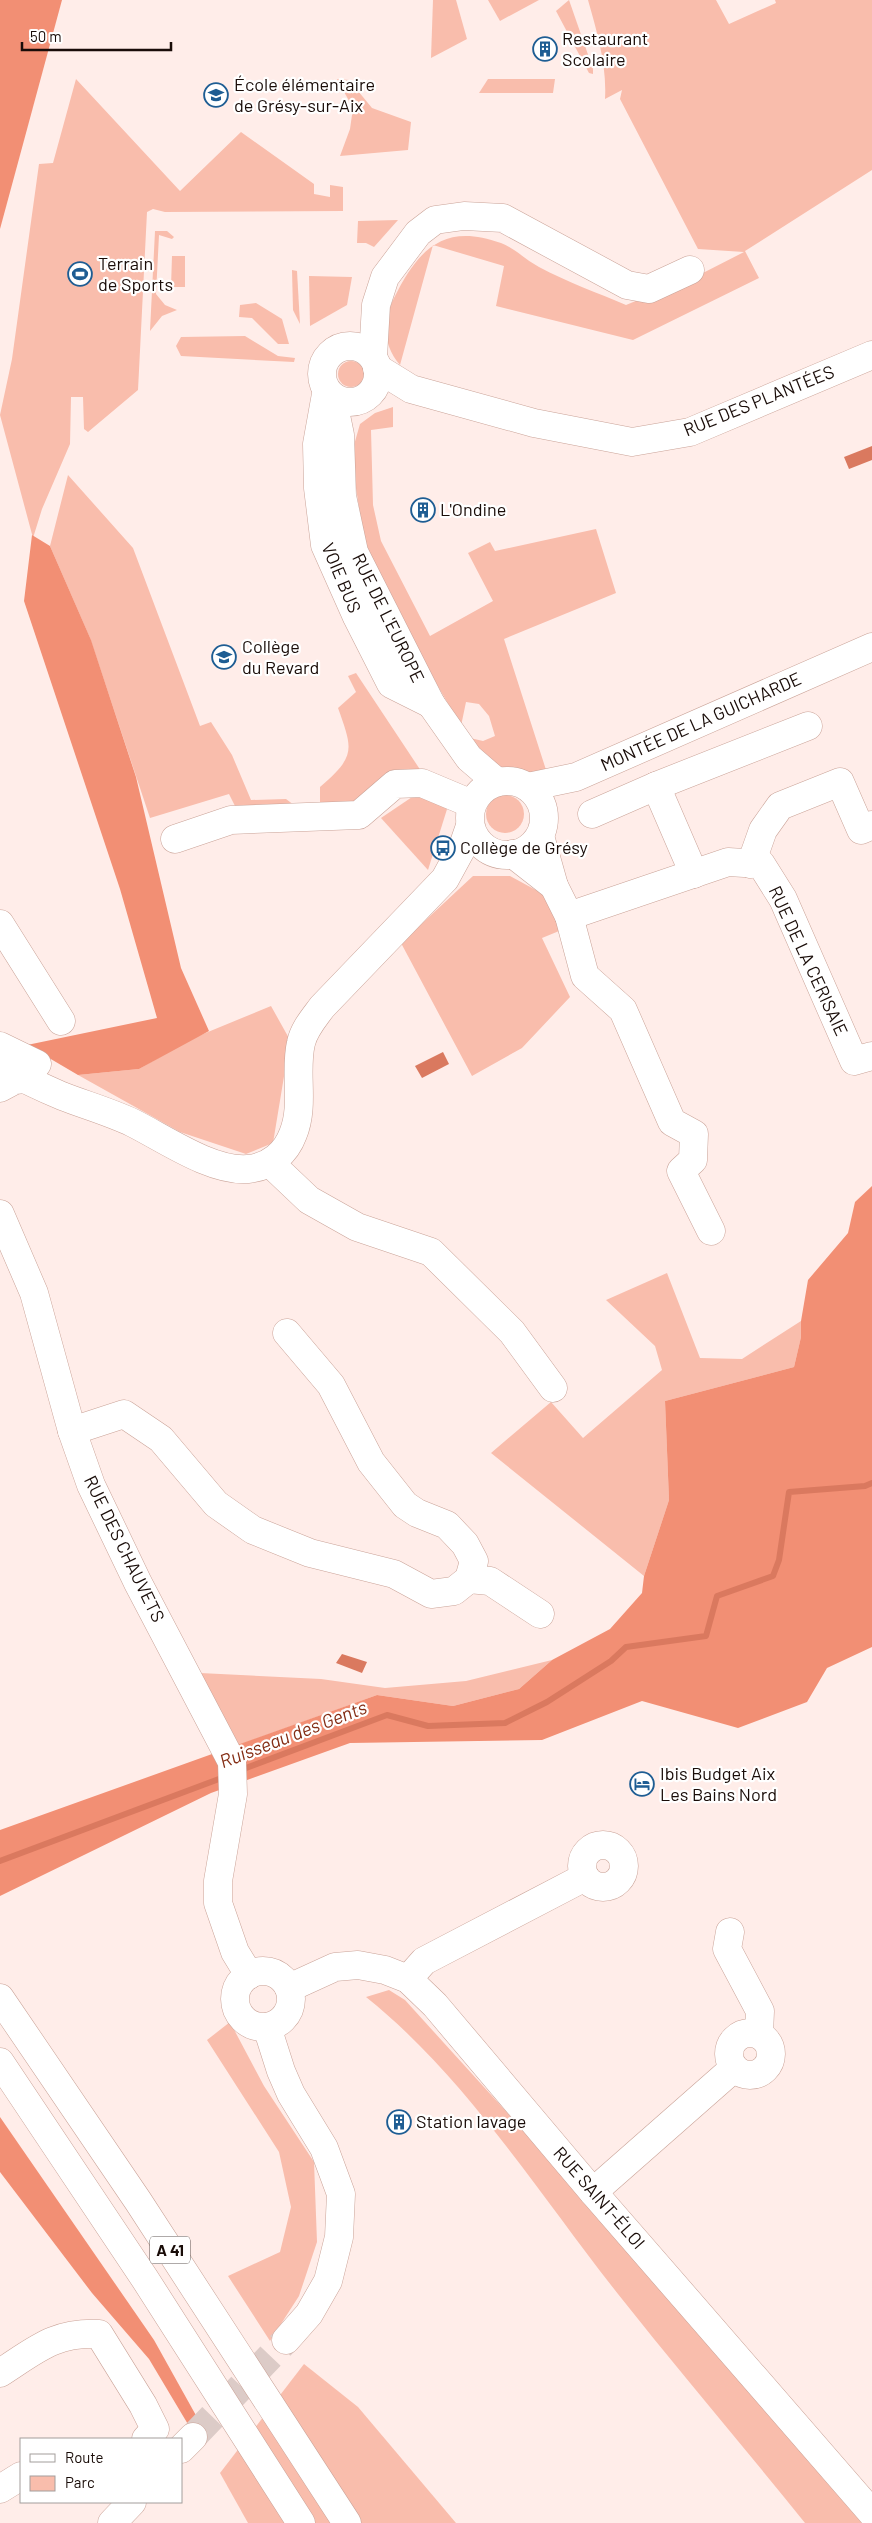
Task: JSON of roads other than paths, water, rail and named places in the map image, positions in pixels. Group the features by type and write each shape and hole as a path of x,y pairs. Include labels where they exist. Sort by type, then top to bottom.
{"main road":[{"path":"340,435 376,382 367,357 376,305 388,270 418,233 435,220 464,216 503,218 626,285 649,289 690,270"},
{"path":"364,398 345,402 329,393 322,377 324,362 334,350 367,357"},
{"name":"RUE DES PLANTÉES","path":"367,357 411,389 534,423 632,442 690,432 872,355"},
{"name":"RUE DES PLANTÉES","path":"364,398 411,389"},
{"name":"RUE DE L'EUROPE","path":"329,393 340,435 342,496 354,552 431,704 469,758 480,801"},
{"name":"VOIE BUS","path":"329,393 317,444 318,488 324,545 357,617 391,684 431,704"},
{"name":"MONTÉE DE LA GUICHARDE","path":"528,787 576,777 872,647"},
{"path":"592,814 656,786 808,726"},
{"path":"543,810 576,777"},
{"path":"7,1066 72,1080 132,1123 193,1154 229,1168 249,1169 270,1163 284,1150 294,1132 298,1116 300,1043 308,1027 322,1007 446,879 463,846 480,801 518,782 528,787 540,801 543,810 544,820 540,836 530,847 506,854 446,879"},
{"path":"569,916 728,862 751,864 763,830 780,806 840,782 861,830 872,825"},
{"path":"175,840 231,820 359,815 395,784 422,784 480,801"},
{"path":"656,786 694,874"},
{"path":"480,801 480,844 506,854 554,886"},
{"path":"540,836 554,886 569,916 585,976 623,1010 672,1122 694,1134 693,1160 681,1171 711,1231"},
{"name":"RUE DE LA CERISAIE","path":"751,864 761,864 783,899 854,1061 872,1056"},
{"path":"0,924 61,1021"},
{"path":"270,1163 308,1200 358,1226 431,1252 512,1332 552,1388"},
{"name":"RUE DES CHAUVETS","path":"0,1214 34,1293 72,1431 104,1514 233,1771 232,1803 218,1881 218,1903 235,1952 249,1975"},
{"path":"72,1431 124,1414 161,1439 216,1504 253,1530 310,1553 394,1574 431,1594 454,1591 469,1579 474,1561 465,1544 447,1525 416,1513 404,1505 371,1462 331,1384 287,1333"},
{"path":"469,1579 490,1581 540,1614"},
{"path":"408,1979 424,1961 585,1877"},
{"path":"593,2192 734,2068 728,2055 732,2041 744,2033 759,2034 760,2011 727,1949 730,1932"},
{"name":"RUE SAINT-ÉLOI","path":"289,1988 336,1967 358,1965 385,1970 408,1979 435,2004 593,2192 872,2513"},
{"path":"264,1971 272,1972 285,1981 289,1988 292,1996 288,2013 283,2020 267,2028 252,2025 240,2016 237,2009 236,1994 238,1986 249,1975 264,1971"},
{"name":"A 41","path":"0,1998 138,2201 345,2517"},
{"path":"267,2028 281,2071 292,2094 324,2148 341,2194 338,2237 328,2281 309,2314 286,2340"},
{"name":"A 41","path":"0,2062 129,2255 301,2523"},
{"path":"0,2374 51,2340 76,2333 99,2334 143,2405 155,2429 147,2438"},
{"path":"0,2489 20,2477"},
{"path":"112,2523 131,2503"}],"waterway":[{"name":"Ruisseau des Gents","path":"238,1771 387,1715 428,1726 505,1723 547,1702 611,1661 626,1647 706,1636 717,1596 773,1576 779,1560 789,1492 865,1486 872,1483"},
{"name":"Ruisseau des Gents","path":"0,1861 227,1776"}],"tunnel":[{"path":"193,2437 286,2340"}],"place":[{"name":"Restaurant Scolaire","path":"545,49"},
{"name":"École élémentaire de Grésy-sur-Aix","path":"216,95"},
{"name":"Terrain de Sports","path":"80,274"},
{"name":"L'Ondine","path":"423,510"},
{"name":"Collège du Revard","path":"224,657"},
{"name":"Collège de Grésy","path":"443,848"},
{"name":"Ibis Budget Aix Les Bains Nord","path":"642,1784"},
{"name":"Station lavage","path":"399,2122"}]}
